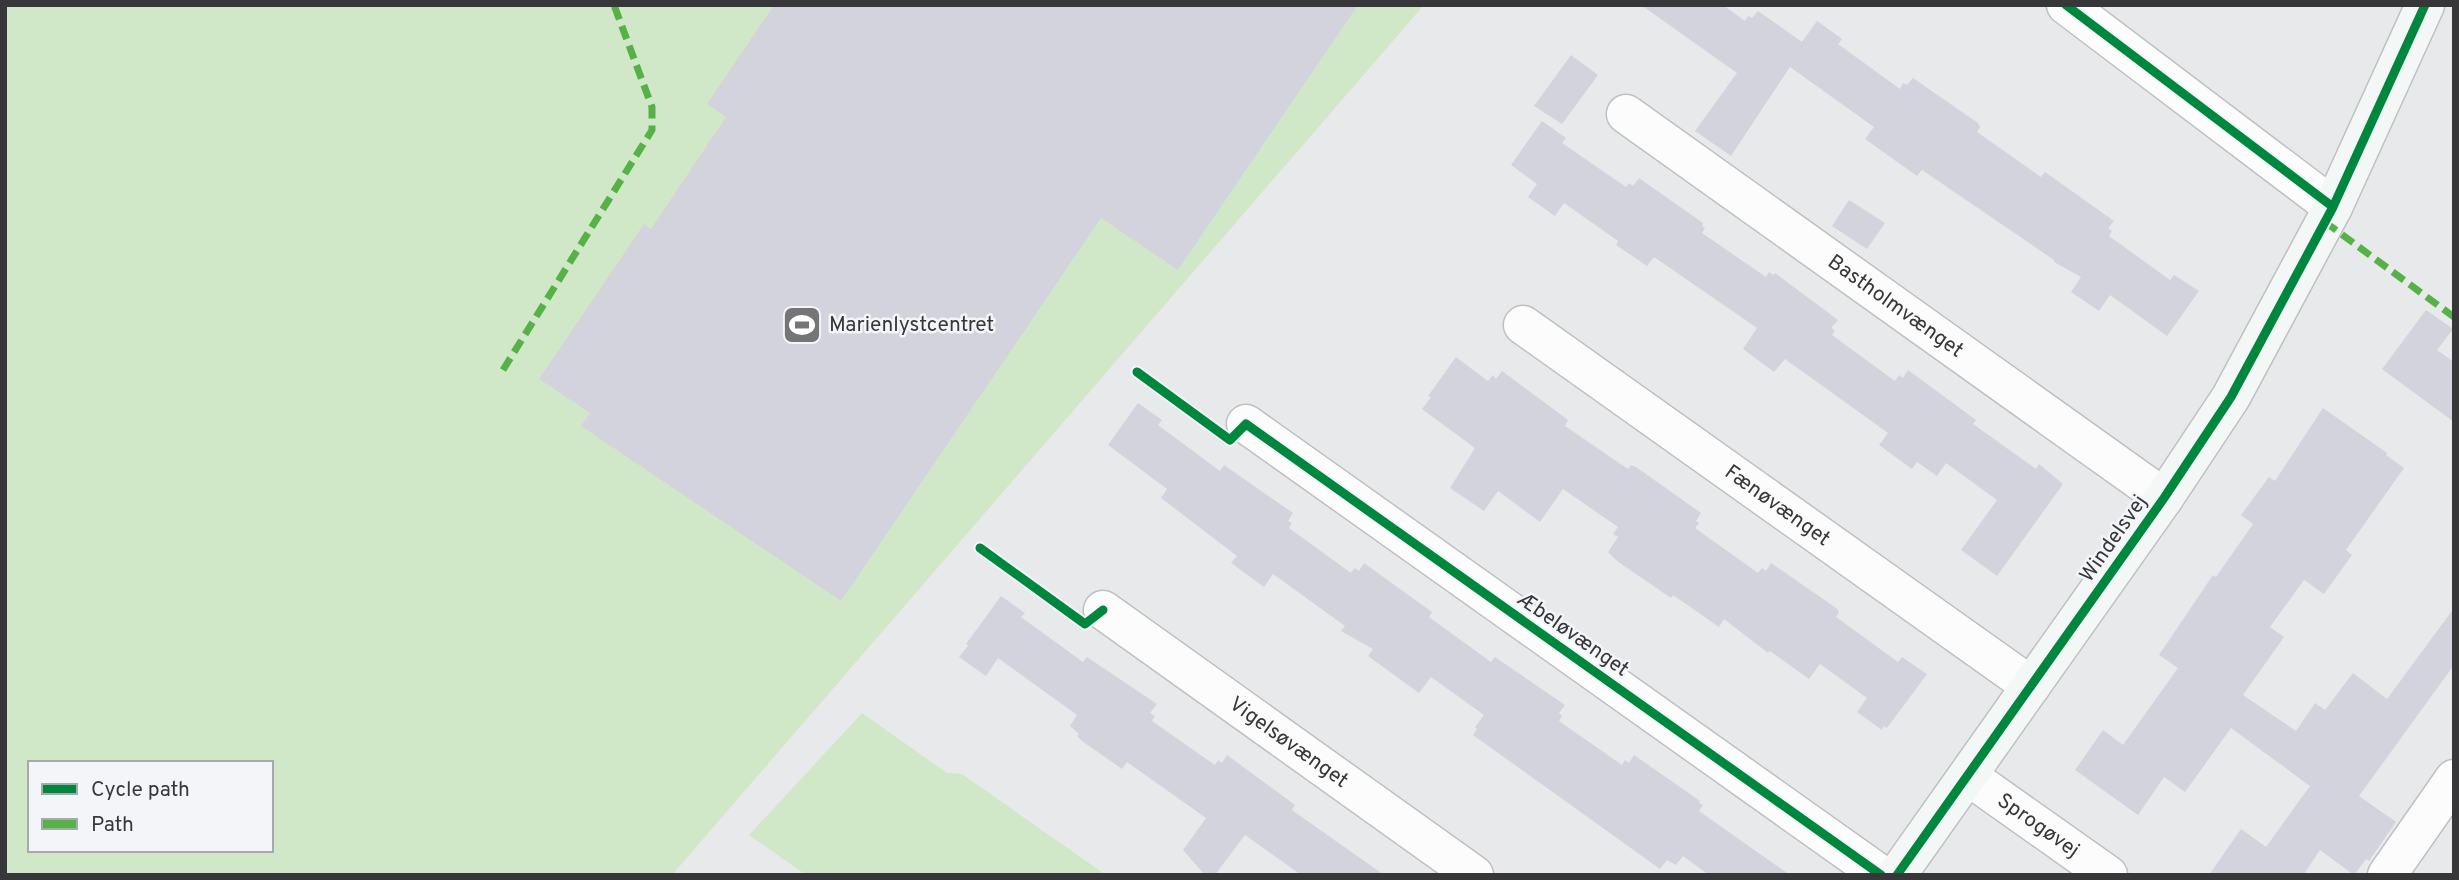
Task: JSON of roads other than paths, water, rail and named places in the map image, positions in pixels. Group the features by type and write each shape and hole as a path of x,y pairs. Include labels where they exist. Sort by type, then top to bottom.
{"street":[{"path":"2066,5 2333,207"},
{"name":"Windelsvej","path":"1897,875 2164,498 2231,397 2333,207 2425,5"},
{"name":"Bastholmvænget","path":"1626,114 2164,498"},
{"name":"Fænøvænget","path":"1522,325 2031,686"},
{"name":"Æbeløvænget","path":"1246,424 1881,875"},
{"name":"Vigelsøvænget","path":"1103,610 1474,875"},
{"name":"Sprogøvej","path":"1968,776 2108,875"},
{"path":"2387,875 2454,779"}],"place":[{"name":"Marienlystcentret","path":"802,325"}]}
